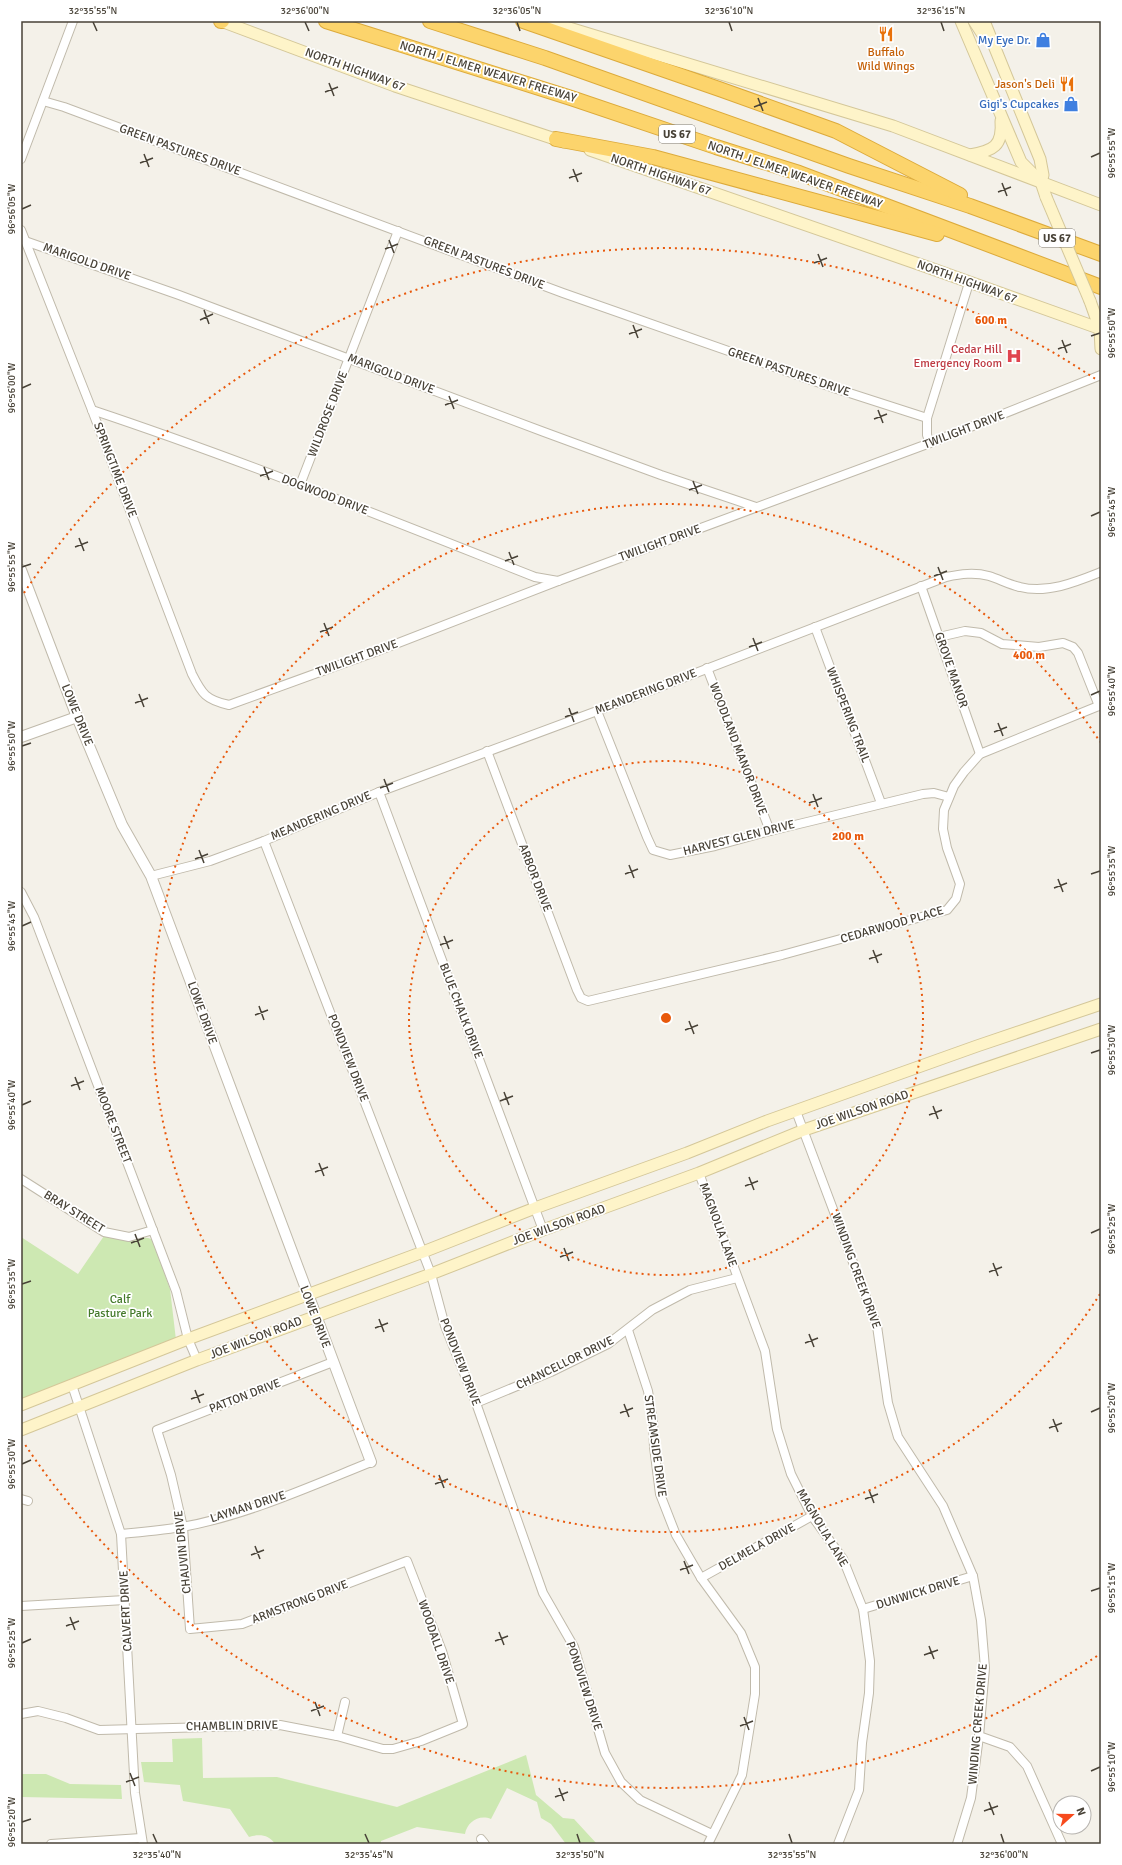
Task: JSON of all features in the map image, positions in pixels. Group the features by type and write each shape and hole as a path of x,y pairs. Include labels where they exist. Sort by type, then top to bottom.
{"highway":[{"name":"NORTH J ELMER WEAVER FREEWAY","path":"326,21 571,98 716,147 799,173 1101,287"},
{"name":"US 67","path":"430,21 545,58 1014,222 1101,254"},
{"path":"523,21 836,131 1014,222"},
{"path":"556,139 653,157 1024,258"}],"main road":[{"name":"NORTH HIGHWAY 67","path":"222,21 395,86 556,139 1101,330"},
{"path":"546,21 893,126 1101,205"},
{"path":"961,21 1021,162 1041,182 1101,330 1101,349"},
{"path":"974,21 999,61"},
{"path":"984,21 1040,159 1043,175 1041,182"},
{"path":"969,155 992,149 999,141 1002,131 1000,114"},
{"name":"JOE WILSON ROAD","path":"21,1405 72,1386 188,1338 423,1252 535,1208 796,1111 977,1046 1101,1004"},
{"name":"JOE WILSON ROAD","path":"21,1430 197,1360 699,1173 804,1130 1101,1029"}],"street":[{"path":"21,159 73,21"},
{"name":"GREEN PASTURES DRIVE","path":"43,101 64,107 670,332 927,418"},
{"name":"SPRINGTIME DRIVE","path":"21,230 92,410 192,674 200,690 207,698 218,702"},
{"name":"WILDROSE DRIVE","path":"300,485 398,231"},
{"name":"MARIGOLD DRIVE","path":"25,240 350,358 558,438 756,507"},
{"path":"930,443 927,435 927,418 969,283"},
{"name":"TWILIGHT DRIVE","path":"218,702 228,705 375,652 558,581 930,443 1101,375"},
{"name":"DOGWOOD DRIVE","path":"92,410 163,433 535,576 558,581"},
{"name":"LOWE DRIVE","path":"21,570 77,717 122,825 151,876 306,1294 371,1462"},
{"name":"MEANDERING DRIVE","path":"151,876 210,861 264,841 379,792 946,576 962,573 978,573 1021,588 1043,589 1065,585 1101,572"},
{"name":"GROVE MANOR","path":"921,586 980,754"},
{"name":"WHISPERING TRAIL","path":"815,627 881,803"},
{"path":"939,637 966,632 981,633 1002,644 1039,647 1063,643 1073,647 1078,654 1100,706"},
{"name":"WOODLAND MANOR DRIVE","path":"707,668 770,831"},
{"name":"CEDARWOOD PLACE","path":"588,1001 782,955 946,910 956,899 960,884 947,848 943,829 944,810 948,797 964,772 980,754 1100,706"},
{"name":"HARVEST GLEN DRIVE","path":"597,710 653,850 670,855 715,846 881,803 923,794 934,793 948,797"},
{"path":"21,737 77,717"},
{"name":"ARBOR DRIVE","path":"487,751 581,998 588,1001"},
{"name":"BLUE CHALK DRIVE","path":"379,792 543,1230"},
{"name":"PONDVIEW DRIVE","path":"264,841 423,1252 431,1274 445,1326 476,1403 542,1593 574,1647 605,1753 621,1782 640,1800 712,1834"},
{"name":"MOORE STREET","path":"21,892 34,917 176,1291 188,1338 197,1360"},
{"name":"WINDING CREEK DRIVE","path":"796,1111 877,1326 888,1403 898,1437 943,1506 972,1576 981,1620 985,1668 980,1736 971,1798 957,1844"},
{"name":"MAGNOLIA LANE","path":"699,1173 765,1351 777,1429 791,1474 812,1516 843,1559 863,1609 870,1661 869,1693 862,1743 859,1790 838,1844"},
{"name":"BRAY STREET","path":"21,1178 104,1232 129,1237 153,1230"},
{"name":"CHANCELLOR DRIVE","path":"476,1403 551,1372 608,1344 652,1310 690,1290 737,1278"},
{"name":"STREAMSIDE DRIVE","path":"628,1330 648,1391 653,1421 654,1448 660,1494 676,1535 701,1578 741,1633 755,1667 755,1694 742,1775 708,1844"},
{"name":"PATTON DRIVE","path":"158,1430 333,1362"},
{"name":"CALVERT DRIVE","path":"72,1386 121,1534 135,1793 142,1841"},
{"name":"CHAUVIN DRIVE","path":"158,1430 172,1475 183,1527 190,1629"},
{"name":"LAYMAN DRIVE","path":"121,1534 183,1527 228,1515 282,1497 371,1462"},
{"name":"DELMELA DRIVE","path":"701,1578 812,1516"},
{"name":"ARMSTRONG DRIVE","path":"190,1629 242,1624 408,1561"},
{"name":"WOODALL DRIVE","path":"408,1561 442,1651 463,1724"},
{"name":"DUNWICK DRIVE","path":"863,1609 972,1576"},
{"path":"21,1606 125,1600"},
{"path":"337,1736 345,1702"},
{"name":"CHAMBLIN DRIVE","path":"21,1714 38,1711 66,1718 98,1730 280,1724 337,1736 383,1749 393,1749 421,1741 463,1724"},
{"path":"980,1736 1010,1747 1027,1766 1062,1844"},
{"path":"51,1844 142,1841"}],"green space":[{"name":"Calf Pasture Park","path":"104,1236 124,1240 144,1238 153,1240 170,1289 176,1340 21,1401 21,1237 78,1274"},
{"path":"202,1738 203,1778 277,1777 397,1807 526,1755 536,1795 563,1818 574,1819 597,1844 566,1844 551,1824 541,1818 537,1802 507,1788 491,1819 478,1818 474,1820 468,1826 465,1834 417,1827 381,1841 381,1844 275,1844 270,1838 267,1837 256,1835 249,1837 230,1809 183,1801 180,1785 144,1782 141,1762 173,1762 172,1739"},
{"path":"21,1774 46,1774 70,1784 121,1785 122,1799 21,1797"}],"place":[{"name":"Buffalo Wild Wings","path":"886,34"},
{"name":"My Eye Dr.","path":"1043,40"},
{"name":"Jason's Deli","path":"1067,84"},
{"name":"Gigi's Cupcakes","path":"1071,104"},
{"name":"Cedar Hill Emergency Room","path":"1014,356"}]}
